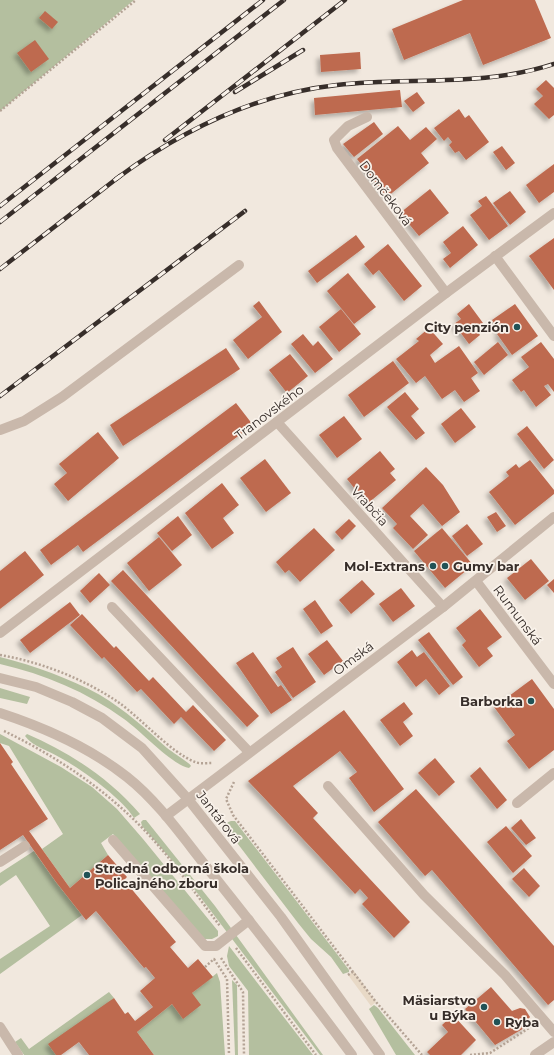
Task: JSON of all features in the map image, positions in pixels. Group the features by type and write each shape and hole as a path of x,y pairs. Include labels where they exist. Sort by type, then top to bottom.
{"street":[{"name":"Domčeková","path":"366,116 348,126 334,140 343,158 446,293"},
{"name":"Tranovského","path":"0,633 446,293 554,213"},
{"path":"495,256 554,336"},
{"path":"0,430 24,420 62,397 239,265"},
{"name":"Vrabčia","path":"277,422 443,607"},
{"name":"Omská","path":"166,816 443,607 554,517"},
{"name":"Rumunská","path":"476,581 554,682"},
{"path":"112,607 249,752"},
{"name":"Jantárová","path":"0,678 36,687 72,702 102,718 142,748 188,799 281,917 380,1055"},
{"path":"0,714 33,724 97,755 128,778 166,816 249,920 351,1054"},
{"path":"517,803 554,773"},
{"path":"328,786 424,895 505,976 554,1032"},
{"path":"113,840 205,946 216,946 249,920"},
{"path":"0,862 25,846"},
{"path":"0,1027 18,1055"},
{"path":"535,1055 554,1042"}],"path":[{"path":"0,111 136,0"},
{"path":"0,728 77,772 113,800 150,836 316,1055"},
{"path":"205,967 219,955 243,992 244,1055"},
{"path":"214,959 227,979 229,1055"},
{"path":"348,976 354,971"},
{"path":"470,1055 490,1054 543,1018"}],"green space":[{"path":"0,0 134,0 0,111"},
{"path":"0,657 52,673 100,695 127,713 167,748 191,766 189,768 182,766 174,761 131,724 95,700 65,685 33,673 0,664"},
{"path":"0,688 30,697 27,704 0,698"},
{"path":"0,734 61,767 92,787 117,809 218,931 218,936 212,939 204,939 113,834 101,843 108,855 70,888 42,849 63,834 9,746 0,743"},
{"path":"27,734 58,749 88,767 115,789 140,814 134,818 111,793 100,784 68,762 32,743 25,736"},
{"path":"146,820 215,906 323,1055 320,1055 176,865 142,826 141,822"},
{"path":"235,821 337,954 349,972 343,974 331,957 311,939 298,923 225,827 226,823"},
{"path":"34,851 82,915 0,974 0,959 50,926 16,875 0,886 0,873"},
{"path":"229,946 313,1055 249,1055 248,991 229,966 227,956"},
{"path":"217,973 220,982 225,1055 154,1055 137,1032 172,1004 183,1018 192,993"},
{"path":"232,980 237,985 238,1055 235,1055"},
{"path":"109,992 114,998 56,1055 24,1055 15,1042 21,1038 29,1049"},
{"path":"374,1005 415,1055 396,1055 369,1009"}],"shaded area":[{"path":"354,971 376,1002 371,1006 348,975"}],"building":[{"path":"463,0 535,0 551,38 483,65 470,33 404,60 392,29"},
{"path":"45,11 58,22 52,29 39,18"},
{"path":"35,40 49,59 31,72 17,53"},
{"path":"360,52 361,69 321,72 320,55"},
{"path":"546,80 554,88 554,115 549,119 534,104 543,96 536,89"},
{"path":"400,90 402,107 315,115 314,98"},
{"path":"417,92 425,103 413,112 404,101"},
{"path":"459,109 465,118 469,115 489,142 466,160 459,151 455,153 449,145 452,142 448,137 444,141 434,128"},
{"path":"374,122 383,134 354,157 343,144"},
{"path":"398,126 410,140 426,127 437,139 421,153 429,163 387,197 357,159"},
{"path":"502,146 515,163 506,170 493,152"},
{"path":"554,164 554,192 539,203 526,185"},
{"path":"430,189 449,213 419,236 400,213"},
{"path":"510,191 526,212 510,225 493,203"},
{"path":"486,196 508,226 489,240 470,215 482,206 478,201"},
{"path":"463,226 478,245 450,268 443,259 451,253 443,242"},
{"path":"356,235 365,247 317,283 308,271"},
{"path":"554,238 554,290 529,256"},
{"path":"388,244 422,286 404,301 379,270 373,275 364,264"},
{"path":"348,273 376,307 354,324 327,291"},
{"path":"259,301 282,332 248,359 233,340 262,317 253,306"},
{"path":"469,304 483,323 476,329 480,335 469,344 454,324 461,319 457,314"},
{"path":"515,304 538,336 512,355 497,334 500,332 492,320"},
{"path":"341,309 361,334 339,352 319,327"},
{"path":"429,328 443,344 430,355 435,363 459,346 478,373 471,378 480,391 464,402 455,390 442,399 425,376 416,383 396,359 419,341 416,339"},
{"path":"303,334 313,346 318,341 333,359 315,373 291,344"},
{"path":"498,342 508,355 484,375 474,362"},
{"path":"541,342 554,359 554,392 548,384 544,386 551,395 536,407 524,390 521,392 512,380 529,367 521,357"},
{"path":"226,348 240,369 123,446 110,425"},
{"path":"290,354 308,376 287,393 269,370"},
{"path":"393,361 409,383 364,417 348,395"},
{"path":"405,392 419,409 411,416 425,433 416,440 387,407"},
{"path":"236,403 253,425 83,552 78,545 51,565 40,550"},
{"path":"461,408 476,427 455,443 441,424"},
{"path":"344,416 362,439 337,458 319,435"},
{"path":"527,426 554,460 544,469 517,434"},
{"path":"98,432 119,458 68,501 54,484 67,473 59,464"},
{"path":"380,451 395,469 390,473 396,480 367,504 347,479"},
{"path":"265,459 291,493 266,512 240,478"},
{"path":"530,460 554,490 554,494 515,525 489,492 509,476 506,472 516,464 519,468"},
{"path":"426,467 443,485 460,512 442,526 423,504 410,516 428,535 413,549 393,528 397,524 382,508"},
{"path":"222,483 239,505 223,518 234,533 212,549 185,513"},
{"path":"496,512 506,526 497,532 487,517"},
{"path":"178,516 192,535 172,551 157,533"},
{"path":"349,519 356,526 342,540 335,532"},
{"path":"467,524 483,544 467,556 452,536"},
{"path":"314,528 335,550 300,582 289,570 285,573 276,562"},
{"path":"442,528 473,565 445,588 414,551"},
{"path":"159,537 182,565 149,591 127,563"},
{"path":"25,551 44,575 0,609 0,571"},
{"path":"531,559 549,581 525,600 507,578"},
{"path":"123,570 259,716 247,727 111,581"},
{"path":"99,573 110,585 90,603 80,591"},
{"path":"554,579 554,593 547,585"},
{"path":"362,580 375,594 351,614 339,600"},
{"path":"401,588 415,606 393,622 379,604"},
{"path":"315,600 333,626 321,634 303,609"},
{"path":"70,602 80,615 30,653 20,640"},
{"path":"480,609 502,637 487,648 493,656 479,667 462,645 466,641 456,628"},
{"path":"82,614 114,648 116,646 149,681 153,677 186,712 193,705 226,740 214,751 181,717 174,724 141,689 137,692 104,657 102,659 70,625"},
{"path":"429,632 463,677 453,685 418,640"},
{"path":"327,640 343,661 324,675 308,654"},
{"path":"293,647 316,682 293,698 275,672 282,667 276,658"},
{"path":"412,650 417,657 424,652 450,686 439,695 426,679 416,687 397,662"},
{"path":"253,652 278,687 281,685 292,700 271,714 236,663"},
{"path":"532,679 554,709 554,750 529,769 507,741 515,735 494,707"},
{"path":"404,702 413,714 403,722 413,736 400,746 380,720"},
{"path":"344,710 404,789 374,812 349,778 357,772 340,751 293,786 318,813 313,818 410,922 394,938 362,904 368,898 360,889 355,894 248,781"},
{"path":"0,743 13,762 11,764 48,819 29,831 70,888 108,855 127,877 124,880 176,942 170,947 188,968 198,959 213,977 192,993 201,1005 183,1019 172,1004 137,1032 154,1055 89,1055 79,1042 61,1055 56,1055 48,1044 114,998 125,1014 128,1012 135,1021 153,1007 140,991 155,978 146,967 144,968 96,911 86,920 56,882 23,835 0,850"},
{"path":"435,758 455,782 439,796 418,773"},
{"path":"480,767 507,800 497,809 470,776"},
{"path":"416,789 554,946 554,1000 548,1005 432,870 425,876 378,822"},
{"path":"521,819 536,838 526,845 511,828"},
{"path":"506,826 532,856 513,873 487,842"},
{"path":"524,868 540,886 529,897 512,879"},
{"path":"491,987 512,1011 520,1008 525,1009 530,1017 524,1025 526,1027 495,1045 465,1009"},
{"path":"453,1015 476,1040 461,1055 430,1055 427,1052 448,1032 442,1025"}],"railway":[{"path":"0,206 263,0"},
{"path":"0,222 284,0"},
{"path":"165,140 345,0"},
{"path":"235,92 303,50"},
{"path":"116,179 141,161 193,130 220,117 277,97 337,85 474,79 501,76 554,64"},
{"path":"0,269 120,176"},
{"path":"0,396 245,211"}],"place":[{"name":"City penzión","path":"517,327"},
{"name":"Mol-Extrans","path":"433,566"},
{"name":"Gumy bar","path":"445,566"},
{"name":"Barborka","path":"531,701"},
{"name":"Stredná odborná škola Policajného zboru","path":"87,875"},
{"name":"Mäsiarstvo u Býka","path":"484,1007"},
{"name":"Ryba","path":"497,1022"}]}
